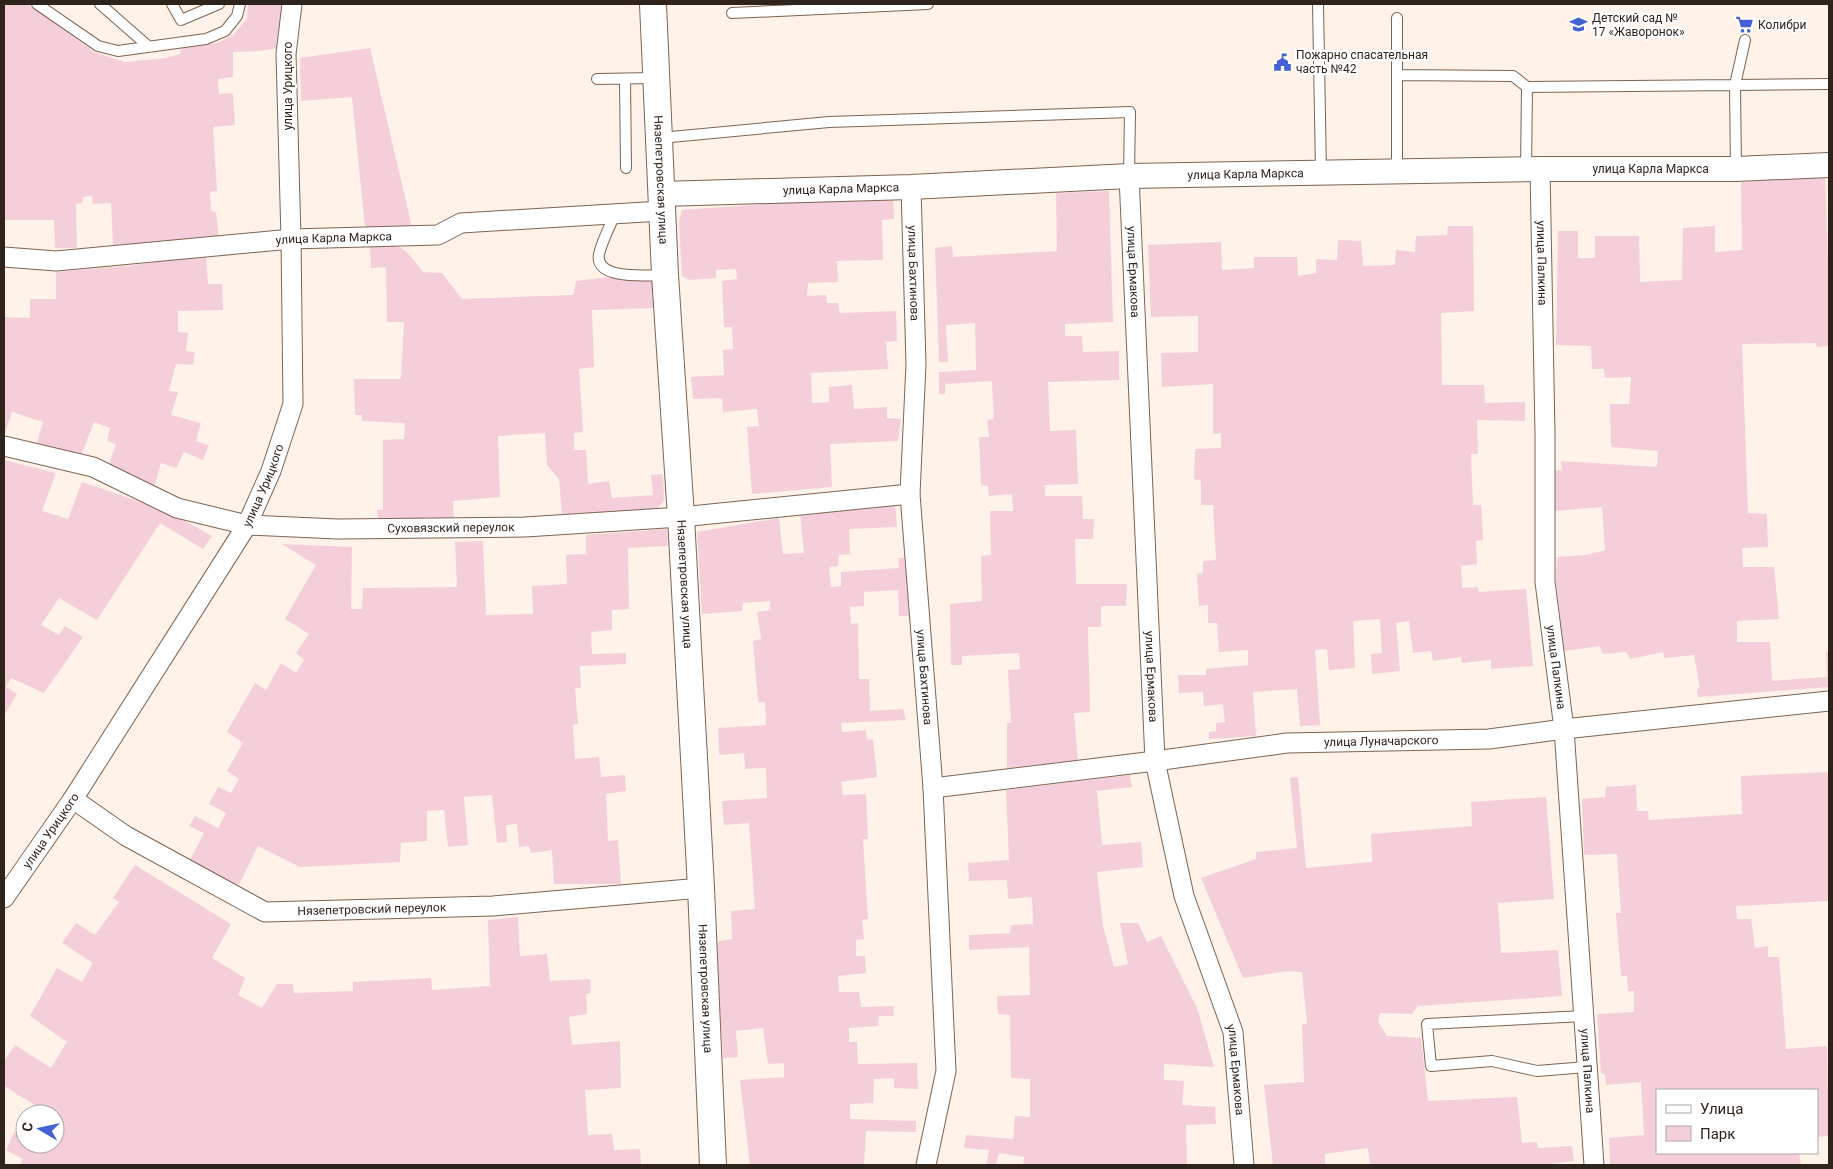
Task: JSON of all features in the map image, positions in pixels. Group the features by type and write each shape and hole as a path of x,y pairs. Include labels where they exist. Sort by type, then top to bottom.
{"main road":[{"name":"Нязепетровская улица","path":"653,4 665,275 701,888 713,1165"}],"street":[{"name":"улица Урицкого","path":"4,898 73,799 247,525 272,471 292,404 291,239 286,54 292,4"},
{"name":"улица Карла Маркса","path":"4,257 56,261 291,239 438,235 461,223 615,214 662,202 1129,176 1533,169 1736,169 1829,165"},
{"name":"улица Палкина","path":"1533,169 1545,434 1545,582 1564,729 1594,1165"},
{"name":"улица Ермакова","path":"1129,176 1155,761 1184,896 1233,1032 1244,1165"},
{"name":"улица Бахтинова","path":"911,187 916,364 910,494 933,788 946,1071 926,1165"},
{"name":"Суховязский переулок","path":"4,446 93,468 177,508 247,525 338,529 525,527 680,517 910,494"},
{"name":"улица Луначарского","path":"933,788 1287,743 1489,739 1564,729 1829,701"},
{"name":"Нязепетровский переулок","path":"73,799 126,836 265,912 493,906 701,888"}],"lane":[{"path":"36,4 98,46 118,51 206,39 225,31 237,16 240,4"},
{"path":"100,4 148,46"},
{"path":"172,4 181,20 219,4"},
{"path":"732,13 928,4"},
{"path":"1318,4 1321,173"},
{"path":"1397,171 1398,18"},
{"path":"1736,169 1736,86 1745,40"},
{"path":"1397,76 1513,76 1527,87 1829,84"},
{"path":"625,78 626,168"},
{"path":"597,79 656,78"},
{"path":"1527,87 1533,169"},
{"path":"659,138 829,122 1130,112 1129,176"},
{"path":"615,214 599,255 600,264 608,272 616,274 665,275"},
{"path":"1584,1016 1427,1024 1431,1066 1492,1061 1537,1071 1587,1067"}],"green space":[{"path":"4,4 28,4 94,52 124,62 166,58 180,54 181,48 217,43 233,35 247,19 248,4 284,4 278,48 233,52 233,77 218,79 219,94 233,93 235,125 213,127 217,191 210,192 211,211 216,212 219,239 113,245 111,203 93,204 92,196 83,197 82,203 76,204 77,248 55,248 54,220 4,220"},
{"path":"370,48 412,227 365,227 352,97 301,101 300,58"},
{"path":"1825,176 1829,346 1817,347 1816,343 1742,344 1748,513 1767,514 1768,547 1742,548 1743,567 1774,567 1779,619 1737,621 1737,642 1770,642 1772,681 1827,677 1826,652 1829,652 1829,687 1698,697 1697,689 1700,688 1694,655 1664,658 1663,652 1630,659 1626,652 1603,654 1600,646 1564,651 1556,583 1557,557 1586,555 1605,550 1602,507 1555,511 1551,470 1562,470 1561,461 1657,467 1658,451 1611,447 1610,404 1629,404 1631,377 1605,378 1604,369 1592,369 1591,346 1556,345 1558,231 1578,231 1578,258 1595,258 1595,236 1639,236 1640,282 1682,280 1683,228 1715,226 1715,252 1742,250 1741,182"},
{"path":"1109,191 1113,322 1065,324 1065,336 1082,336 1083,352 1119,351 1119,380 1048,382 1050,431 1076,430 1078,484 1045,485 1045,496 1082,496 1083,519 1094,519 1093,539 1075,539 1076,584 1127,584 1126,606 1101,606 1101,627 1088,627 1090,712 1074,713 1078,761 1007,768 1007,723 1011,723 1008,670 1020,669 1019,653 962,656 962,665 951,665 950,604 982,601 981,556 991,555 990,511 1013,511 1012,494 989,496 988,486 981,485 979,437 989,437 987,420 994,419 992,381 945,384 945,394 939,394 939,372 976,370 975,323 946,325 948,362 939,362 935,248 952,246 953,257 1057,251 1056,193"},
{"path":"893,197 894,219 882,220 883,260 837,261 838,282 808,283 807,296 826,295 827,303 838,303 840,313 896,311 897,341 886,342 888,369 811,373 812,403 829,402 829,387 852,385 854,409 887,407 887,418 901,419 898,441 830,444 832,487 752,494 747,427 759,426 757,409 723,412 722,398 693,399 691,377 724,375 723,350 733,349 732,327 724,327 722,281 737,279 736,269 716,270 716,278 689,280 682,276 679,222 682,210"},
{"path":"1448,226 1473,226 1474,311 1441,313 1442,385 1484,385 1485,403 1525,402 1525,421 1477,420 1478,454 1471,454 1473,505 1481,505 1483,540 1476,541 1477,564 1461,566 1462,588 1478,587 1479,592 1526,589 1533,666 1491,669 1491,660 1462,663 1461,657 1433,661 1431,651 1413,653 1409,621 1396,623 1400,671 1372,674 1371,654 1382,653 1380,619 1353,621 1355,668 1329,670 1327,649 1315,650 1320,725 1300,726 1297,689 1253,692 1256,736 1209,739 1209,732 1216,731 1216,723 1225,722 1223,704 1204,706 1203,692 1179,693 1178,675 1206,675 1206,669 1248,665 1248,650 1219,652 1217,623 1208,623 1208,605 1199,606 1197,574 1203,573 1203,561 1216,560 1213,505 1201,505 1201,481 1194,479 1195,449 1221,448 1221,433 1213,434 1213,384 1162,387 1161,353 1198,352 1198,316 1151,317 1148,245 1221,242 1222,270 1254,268 1254,257 1297,257 1298,276 1316,273 1316,259 1337,260 1338,240 1361,241 1363,266 1395,265 1396,250 1415,252 1416,236 1447,235"},
{"path":"370,245 390,245 401,248 423,272 442,273 462,299 573,295 576,281 609,277 653,277 655,308 592,310 594,367 579,369 583,432 574,433 574,450 586,450 588,484 609,481 612,498 653,495 651,475 663,474 664,501 655,511 562,514 559,479 547,465 545,433 498,436 500,497 453,501 454,520 378,518 377,510 383,510 383,440 404,439 405,423 362,421 362,415 355,415 354,379 401,379 404,322 387,322 386,267 371,268"},
{"path":"206,255 208,284 222,284 223,310 178,311 178,332 188,333 186,351 195,352 193,365 176,364 169,391 178,392 171,415 201,423 196,441 209,445 203,460 184,452 176,468 161,463 154,487 108,467 116,444 107,441 110,428 94,422 80,458 36,446 43,422 12,412 4,437 4,317 30,318 30,299 56,299 56,272 134,265"},
{"path":"4,460 56,473 42,511 68,519 82,482 167,511 212,536 203,549 160,523 97,620 59,598 41,625 59,635 65,626 83,637 44,693 11,678 6,687 17,694 4,716"},
{"path":"895,504 897,527 849,529 850,554 839,555 838,566 829,567 831,587 841,586 841,572 899,568 898,558 906,558 909,616 899,616 898,590 864,592 864,606 850,607 851,624 858,623 859,679 869,679 870,711 903,709 906,720 841,723 842,732 866,730 867,740 873,739 877,777 841,782 843,795 866,794 868,839 863,839 868,919 862,920 864,939 856,940 856,956 865,956 866,973 838,976 839,992 859,992 861,1007 893,1006 894,1016 879,1016 878,1026 849,1028 849,1042 857,1042 858,1064 917,1063 918,1089 894,1088 894,1078 874,1079 873,1103 850,1104 850,1119 916,1121 916,1132 866,1131 864,1165 750,1165 740,1080 784,1077 784,1063 768,1064 763,1028 736,1031 738,1057 723,1058 716,942 732,939 731,911 755,909 749,823 724,825 722,801 767,798 766,768 745,769 744,753 719,755 718,728 766,725 765,702 758,702 753,641 761,639 757,612 770,610 770,601 743,603 742,611 702,614 697,532 779,518 783,554 804,553 800,514"},
{"path":"667,529 668,546 628,548 629,609 612,610 612,630 591,632 592,654 626,653 626,664 580,666 581,688 575,688 578,724 573,725 575,759 599,757 601,777 625,775 626,791 606,794 608,841 618,840 621,884 554,884 552,850 531,853 529,846 519,847 517,824 506,825 507,842 497,843 492,795 464,797 468,845 448,847 444,810 427,811 427,841 401,843 400,862 300,867 258,846 239,885 189,862 204,833 189,826 195,816 218,828 226,813 209,804 218,787 231,793 239,779 227,771 243,743 227,732 255,683 266,690 281,663 296,673 304,660 296,653 309,634 285,619 316,565 282,544 352,547 351,609 362,609 363,588 457,587 455,542 483,541 486,615 533,614 532,586 567,584 566,555 586,554 586,535"},
{"path":"1829,772 1829,901 1736,906 1737,919 1751,919 1755,948 1768,946 1768,957 1779,957 1786,1049 1827,1046 1829,1136 1818,1137 1818,1089 1656,1089 1656,1154 1799,1154 1801,1165 1610,1165 1609,1138 1644,1135 1641,1082 1606,1085 1605,1075 1601,1073 1597,1014 1634,1012 1634,991 1628,991 1627,976 1621,976 1616,913 1621,913 1617,854 1584,855 1582,799 1605,797 1606,787 1636,785 1637,811 1648,811 1649,820 1742,814 1741,776"},
{"path":"1130,775 1132,787 1097,791 1102,845 1141,842 1143,867 1097,872 1103,926 1114,967 1128,964 1120,923 1138,923 1147,942 1161,936 1197,1008 1214,1067 1164,1064 1164,1080 1184,1081 1182,1105 1215,1107 1216,1124 1186,1125 1187,1165 1023,1165 1024,1157 999,1153 996,1165 986,1165 989,1150 964,1148 966,1135 1013,1139 1015,1116 1030,1117 1030,1079 1011,1078 1010,1015 998,1014 997,996 1030,995 1029,947 969,950 969,935 1010,933 1011,925 1033,924 1032,897 1008,899 1007,880 969,881 968,863 1009,860 1006,790"},
{"path":"1298,777 1306,868 1372,862 1371,834 1472,826 1471,802 1546,797 1554,899 1498,903 1501,953 1558,950 1562,996 1418,1006 1412,1014 1380,1013 1378,1022 1387,1036 1421,1038 1428,1101 1517,1097 1522,1143 1537,1142 1538,1148 1572,1146 1574,1161 1541,1165 1370,1165 1368,1148 1325,1154 1325,1165 1273,1165 1264,1085 1304,1082 1302,1025 1307,1023 1302,972 1287,971 1243,978 1201,878 1256,859 1256,852 1297,848 1290,778"},
{"path":"135,865 231,924 212,958 245,978 238,995 262,1008 277,984 293,984 294,993 353,991 353,982 431,978 432,990 490,986 488,920 518,917 520,956 547,954 550,981 590,979 591,993 586,994 587,1014 569,1017 572,1045 620,1041 621,1088 585,1090 588,1135 612,1134 614,1150 640,1149 641,1165 20,1165 23,1159 6,1150 14,1132 15,1154 65,1154 65,1104 33,1104 4,1086 4,1061 15,1045 51,1068 67,1042 30,1016 57,968 82,982 93,963 62,943 76,923 95,935 119,902 113,898"}],"place":[{"name":"Детский сад № 17 «Жаворонок»","path":"1578,25"},
{"name":"Колибри","path":"1744,25"},
{"name":"Пожарно спасательная часть №42","path":"1282,62"}]}
